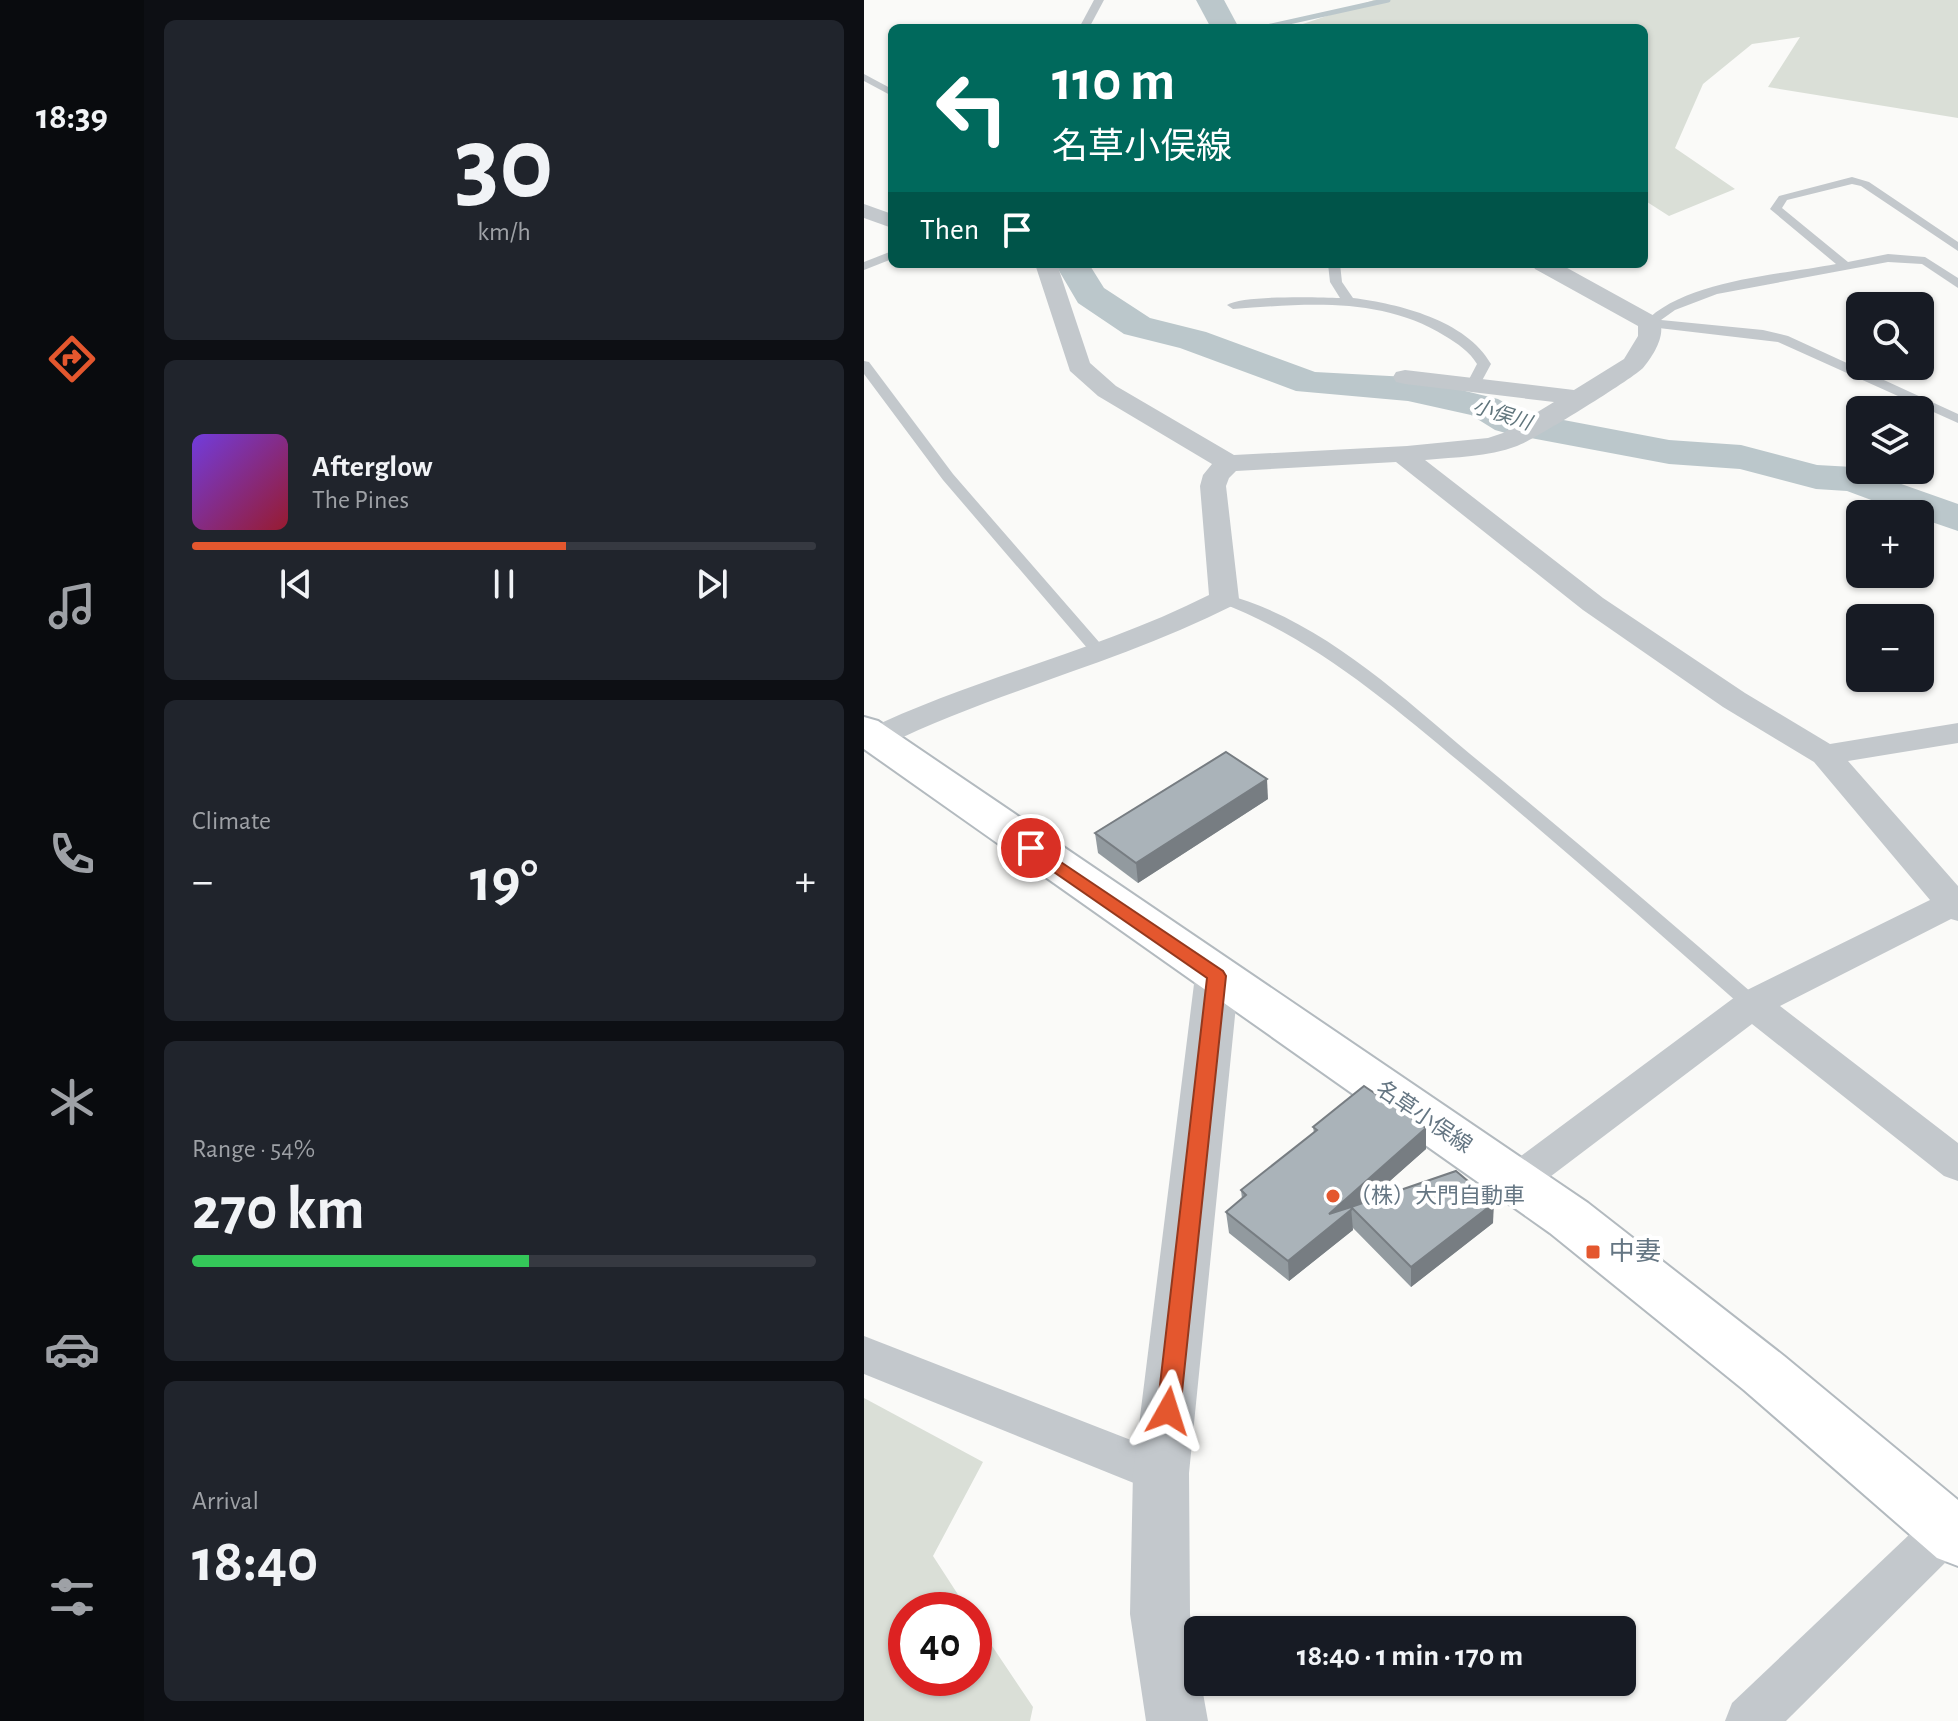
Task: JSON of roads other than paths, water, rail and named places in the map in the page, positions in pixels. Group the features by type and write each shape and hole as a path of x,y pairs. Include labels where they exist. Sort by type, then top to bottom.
{"main road":[{"name":"名草小俣線","path":"869,734 1590,1235 1764,1373 1953,1533"}],"street":[{"path":"864,211 888,220"},
{"path":"1047,268 1079,366 1107,391 1229,463 1407,454 1491,446 1529,431 1633,364 1650,336 1650,323 1550,268"},
{"path":"1405,377 1473,385 1573,403"},
{"path":"1407,454 1408,460 1593,604 1734,700 1825,755 1954,907 1752,1004 1516,1181"},
{"path":"869,734 1100,653 1172,625 1224,599 1213,486 1216,475 1229,463"},
{"path":"1825,755 1958,733"},
{"path":"1177,1721 1160,1614 1161,1473 1217,976"},
{"path":"1752,1004 1958,1165"},
{"path":"864,1355 1161,1473"},
{"path":"1750,1721 1953,1533"}],"lane":[{"path":"1086,24 1099,0"},
{"path":"864,77 888,91"},
{"path":"1846,266 1776,209 1783,198 1852,180 1865,184 1958,247"},
{"path":"864,266 888,257"},
{"path":"1650,323 1671,307 1714,291 1888,258 1925,261 1958,284"},
{"path":"1334,268 1336,282 1348,300"},
{"path":"1233,305 1348,300 1407,313 1451,333 1481,357 1484,364 1473,385"},
{"path":"1650,323 1763,334 1783,339 1958,419"},
{"path":"864,365 948,477 1100,653"},
{"path":"1224,599 1311,640 1421,722 1594,865 1752,1004"}],"waterway":[{"name":"小俣川","path":"1210,0 1223,24"},
{"path":"1280,24 1388,0"},
{"name":"小俣川","path":"1074,268 1091,295 1137,326 1193,340 1310,383 1408,389 1484,407 1509,422 1669,452 1741,457 1816,477 1853,479 1958,518"}],"place":[{"name":"（株）大門自動車","path":"1333,1196"},
{"name":"中妻","path":"1593,1252"}]}
